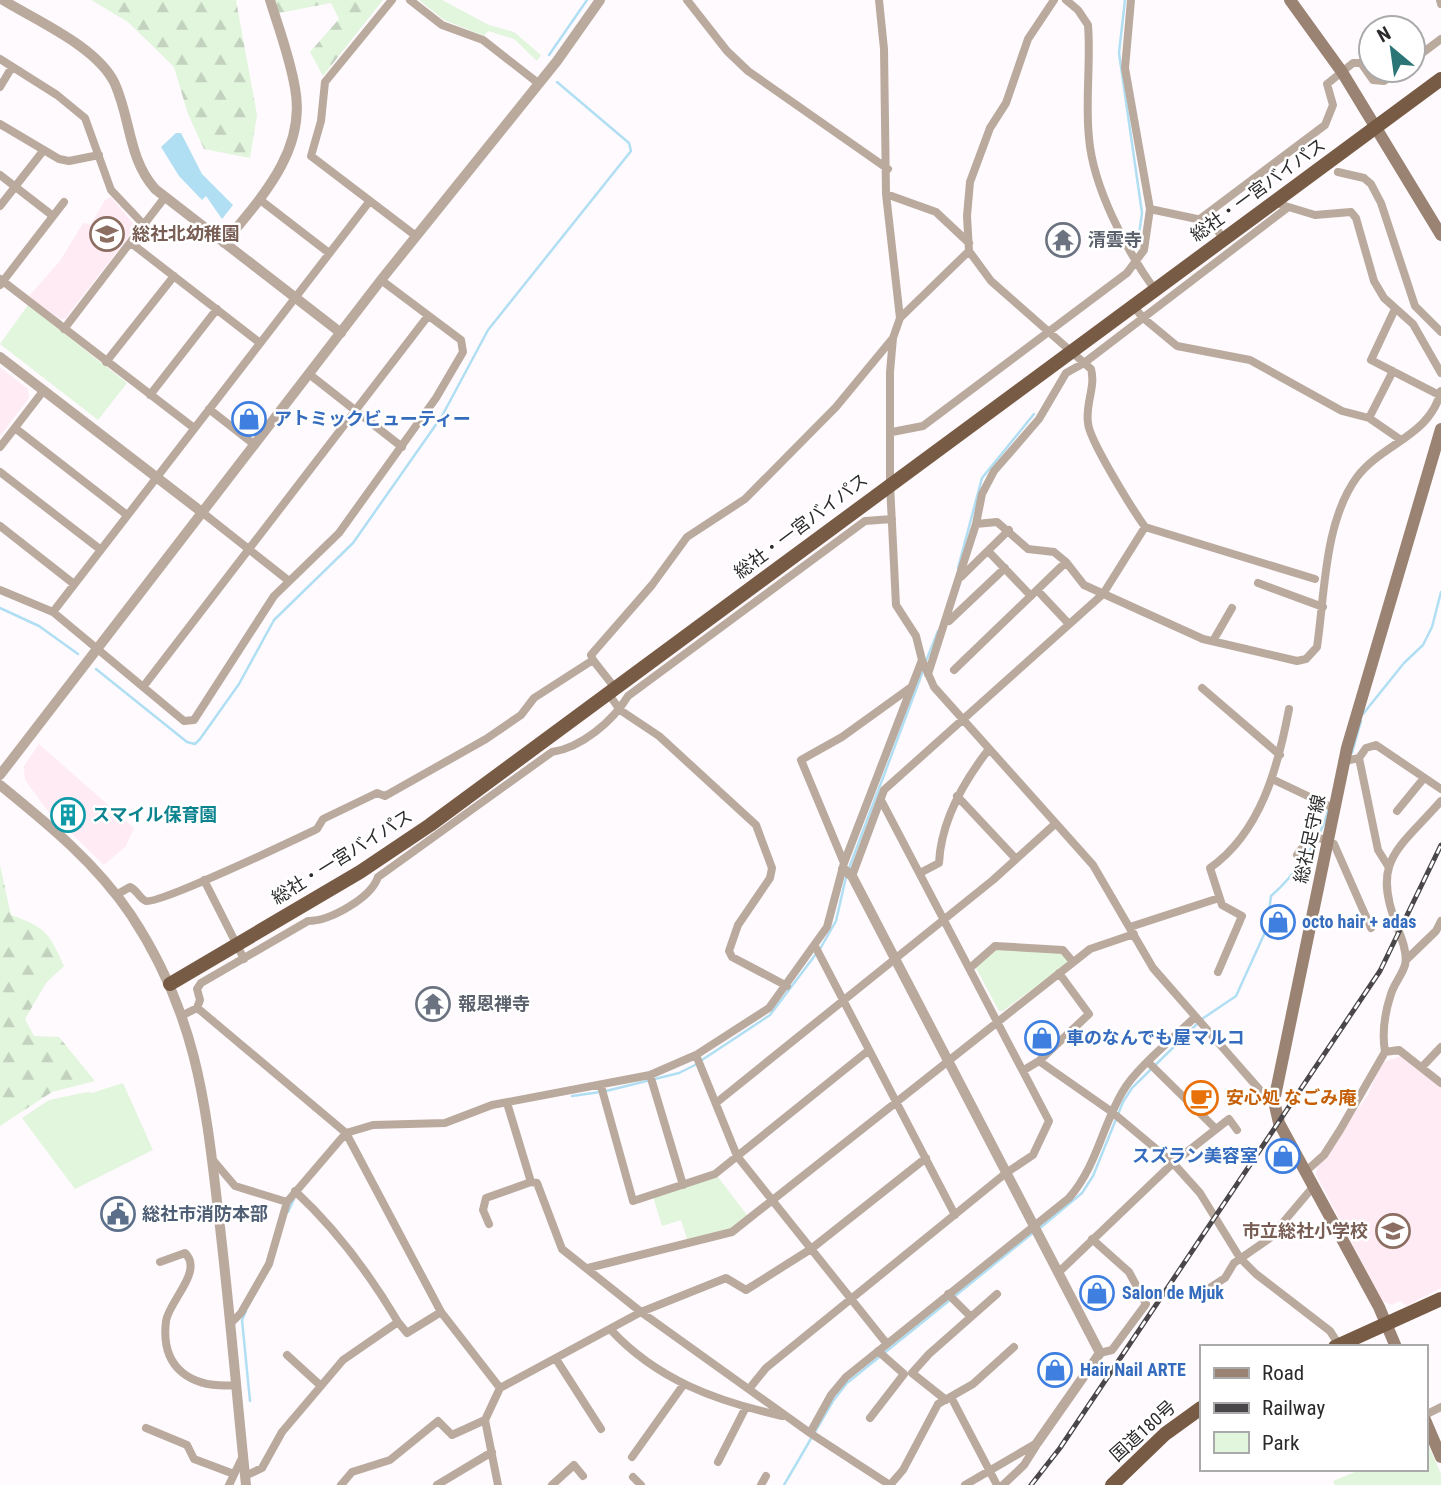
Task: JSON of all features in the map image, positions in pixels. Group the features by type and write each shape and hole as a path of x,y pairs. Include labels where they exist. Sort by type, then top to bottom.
{"highway":[{"name":"総社・一宮バイパス","path":"170,984 360,872 1070,351 1138,311 1154,290 1224,239 1282,205 1376,126 1441,79"},
{"path":"1339,1345 1441,1298"},
{"name":"国道180号","path":"1112,1485 1165,1434 1200,1409"}],"main road":[{"path":"1290,0 1342,72 1441,235"},
{"name":"総社足守線","path":"1395,1345 1279,1123 1275,1101 1345,761 1441,429"},
{"path":"1427,1425 1441,1457"}],"street":[{"path":"3,0 83,49 108,72 119,96 137,163 144,176 165,197 341,333"},
{"path":"225,243 284,163 297,121 295,86 270,0"},
{"path":"392,0 325,82 321,121 311,156 416,236"},
{"path":"410,0 442,25 483,40 538,83"},
{"path":"0,775 600,0"},
{"path":"687,0 727,51 748,71 888,169"},
{"path":"879,0 888,169 886,194 901,318"},
{"path":"1054,0 1028,39 1006,103 990,128 970,182 969,247 901,318 893,338 890,372 890,484 896,605 916,636 934,687 1093,865 1153,968 1259,1089 1275,1101"},
{"path":"1066,0 1088,25 1089,141 1102,195 1154,290"},
{"path":"892,432 923,426 1126,273 1144,250 1150,209 1125,68 1131,0"},
{"path":"0,59 57,95 85,118 111,191 144,225"},
{"path":"1200,219 1330,120 1334,105 1327,84 1357,62"},
{"path":"0,87 12,68"},
{"path":"0,124 43,151 69,161 99,155"},
{"path":"0,206 43,151"},
{"path":"1338,172 1364,178 1371,184 1381,203 1415,306 1441,332"},
{"path":"0,175 54,216"},
{"path":"886,194 936,212 969,247 991,281 1091,369 1093,378 1088,399 1087,426 1145,527 1315,579"},
{"path":"64,329 165,197"},
{"path":"259,199 329,253"},
{"path":"64,202 1,282 194,428"},
{"path":"53,612 369,202"},
{"path":"231,1322 241,1313 269,1264 287,1202 346,1133 373,1125 445,1123 485,1107 602,1090 651,1078 698,1060 761,1014 787,986 817,950 827,927 910,688 925,667 947,623 982,494 994,471 1039,419 1066,373 1084,363 1138,311 1282,205 1315,215 1350,212 1356,218 1374,281 1395,309 1413,324 1441,373"},
{"path":"1150,209 1211,222 1224,239"},
{"path":"131,243 260,343"},
{"path":"106,362 174,276"},
{"path":"0,590 53,612 184,721 194,720 274,596 340,533 436,398 463,352 461,340 381,281"},
{"path":"150,395 217,309"},
{"path":"976,524 997,522 1028,549 1054,552 1066,562 1084,585 1213,641 1297,661 1306,659 1317,648 1337,513 1357,478 1371,461 1427,423 1437,408 1441,394 1371,360 1395,309"},
{"path":"1138,311 1177,346 1250,360 1342,411 1369,418 1401,440"},
{"path":"143,687 428,316"},
{"path":"787,986 732,957 729,951 738,925 770,878 772,869 756,825 659,736 620,710 591,655 652,585 687,537 745,499 836,407 893,338"},
{"path":"0,357 289,581"},
{"path":"1369,418 1393,371"},
{"path":"309,374 401,447"},
{"path":"0,447 44,390"},
{"path":"209,410 255,445"},
{"path":"15,428 128,515"},
{"path":"0,472 101,550"},
{"path":"197,1008 198,986 308,921 325,920 374,888 378,877 552,752 566,750 620,710 628,696 865,521 892,519"},
{"path":"0,526 74,584"},
{"path":"847,871 884,790 1103,594 1145,527"},
{"path":"960,578 1009,530"},
{"path":"988,551 1068,623"},
{"path":"954,670 1066,562"},
{"path":"947,623 1005,568"},
{"path":"1258,583 1323,607"},
{"path":"1213,641 1232,608"},
{"path":"116,895 130,887 144,900 153,901 317,829 323,819 377,793 384,796 449,761 521,715 534,698 593,660"},
{"path":"910,688 842,737 801,760 847,871 1100,1353"},
{"path":"1202,688 1280,755"},
{"path":"1218,972 1242,916 1222,905 1210,868 1229,855 1246,835 1272,779 1280,755 1289,709"},
{"path":"1345,761 1359,758 1366,748 1376,746 1441,789"},
{"path":"920,873 939,863 940,845 957,796 966,778 989,749"},
{"path":"1359,758 1378,850 1388,866"},
{"path":"1397,811 1424,778"},
{"path":"1272,779 1335,809"},
{"path":"0,785 72,846 116,895 145,937 183,1015 201,1080 212,1159 246,1481"},
{"path":"957,796 1016,859"},
{"path":"749,1389 766,1368 849,1298 1006,1173 1033,1155 1049,1121 881,800"},
{"path":"1406,960 1400,933 1387,902 1388,866 1400,845 1441,801"},
{"path":"716,1103 945,918 1055,824"},
{"path":"1297,855 1312,835 1334,845 1371,928"},
{"path":"204,880 244,959"},
{"path":"588,1268 732,1232 1090,949 1132,930 1219,898"},
{"path":"1305,1172 1324,1154 1340,1130 1385,1052 1382,1039 1391,993 1406,960 1436,932 1441,920"},
{"path":"970,968 995,946 1063,950 1073,962"},
{"path":"817,950 955,1215"},
{"path":"1024,1070 1039,1060 1089,1014 1059,973"},
{"path":"183,1015 197,1008"},
{"path":"197,1008 346,1133 441,1312 500,1388"},
{"path":"813,1435 837,1385 948,1294 1035,1229 1082,1183 1092,1166 1124,1088 1195,1017"},
{"path":"1422,1067 1441,1047"},
{"path":"602,1090 633,1201 715,1174 869,1051"},
{"path":"1385,1052 1399,1051 1441,1083"},
{"path":"698,1060 737,1156 887,1343"},
{"path":"1039,1060 1112,1112 1173,1163 1200,1193 1240,1258 1256,1274 1330,1331 1337,1345"},
{"path":"1149,1063 1216,1129"},
{"path":"651,1078 683,1185"},
{"path":"507,1103 531,1182"},
{"path":"1058,1273 1173,1163 1229,1119 1237,1130"},
{"path":"498,1485 485,1420 500,1388 641,1312 726,1278 747,1290 811,1249 926,1158"},
{"path":"212,1159 235,1186 287,1202"},
{"path":"489,1224 483,1210 486,1198 531,1182 537,1184 562,1250 641,1312 813,1435 890,1485 902,1470 938,1404 973,1384 1014,1347"},
{"path":"1203,1292 1224,1278 1240,1258 1270,1238 1313,1187"},
{"path":"297,1193 325,1219 351,1251 407,1333 441,1312"},
{"path":"1003,1485 1024,1465 1100,1353 1112,1350 1146,1304 1129,1272 1093,1240"},
{"path":"160,1262 185,1253 190,1262 190,1272 166,1321 168,1352 174,1364 202,1385 237,1385"},
{"path":"948,1294 971,1317"},
{"path":"997,1294 912,1373 948,1398 997,1485"},
{"path":"246,1481 262,1468 282,1432 343,1360 398,1322"},
{"path":"610,1329 640,1360 684,1384 746,1407 788,1417"},
{"path":"870,1418 904,1374 878,1351"},
{"path":"287,1355 321,1386"},
{"path":"556,1359 601,1429"},
{"path":"632,1457 684,1384"},
{"path":"718,1462 746,1407"},
{"path":"341,1485 352,1472 390,1460 438,1421 452,1436 485,1420"},
{"path":"146,1428 187,1445 194,1459 234,1474"},
{"path":"965,1485 1037,1443"},
{"path":"437,1485 492,1452"},
{"path":"229,1485 243,1456"},
{"path":"552,1485 574,1465 583,1476"},
{"path":"761,1485 766,1476"},
{"path":"633,1477 641,1485"}],"shaded area":[{"path":"111,197 136,227 65,319 60,319 29,296 60,261 83,223 91,224 105,200"},
{"path":"0,367 28,389 29,398 0,436"},
{"path":"39,744 134,828 126,846 104,865 48,811 25,780 24,766"},
{"name":"市立総社小学校","path":"1401,1056 1441,1088 1441,1288 1406,1306 1400,1301 1392,1305 1382,1301 1316,1174 1318,1164 1368,1095 1381,1063"}],"green space":[{"path":"91,0 236,0 257,115 250,158 204,149 188,114 174,67 128,22"},
{"path":"275,0 383,0 323,76 310,52 339,19 331,3 279,13"},
{"path":"419,0 442,0 489,25 514,32 541,55 537,61 514,39 488,31 484,36 444,20"},
{"path":"28,305 127,383 98,420 0,344"},
{"path":"0,865 11,915 32,923 45,932 64,966 46,983 25,1019 34,1036 59,1037 95,1081 52,1092 0,1126"},
{"path":"998,949 1061,952 1068,958 1067,963 1003,1011 999,1011 976,968"},
{"path":"123,1083 153,1150 75,1189 22,1118 49,1100 92,1093"},
{"path":"718,1177 747,1215 729,1229 688,1242 681,1220 662,1226 653,1197"},
{"path":"1427,1442 1441,1474 1441,1485 1335,1485 1333,1481 1357,1471 1427,1471"}],"water":[{"path":"176,133 181,133 202,174 233,205 222,219 206,196 202,200 179,176 161,147"}],"waterway":[{"path":"549,55 587,0"},
{"path":"1125,0 1119,53 1142,213 1137,249"},
{"path":"96,669 187,742 195,744 200,739 239,684 274,620 353,543 442,416 488,330 631,151 629,143 557,82"},
{"path":"958,568 982,478 1034,414"},
{"path":"1363,714 1404,663 1423,645 1432,627 1441,592"},
{"path":"0,608 39,626 78,654"},
{"path":"926,661 938,631"},
{"path":"848,871 923,671"},
{"path":"1352,753 1361,721"},
{"path":"1202,1019 1236,996 1267,928 1271,896 1305,857 1319,834 1328,811"},
{"path":"820,949 836,921 846,877"},
{"path":"702,1060 770,1015 816,954"},
{"path":"1040,1228 1082,1193 1093,1176 1123,1102 1132,1088 1197,1024"},
{"path":"606,1091 679,1073 697,1064"},
{"path":"572,1096 600,1092"},
{"path":"288,1212 294,1199"},
{"path":"955,1296 1034,1232"},
{"path":"784,1485 833,1401 847,1383 950,1300"},
{"path":"246,1311 242,1320 250,1401"}],"railway":[{"path":"1031,1485 1060,1448 1380,971 1441,845"}],"place":[{"name":"総社北幼稚園","path":"107,234"},
{"name":"清雲寺","path":"1063,240"},
{"name":"アトミックビューティー","path":"249,419"},
{"name":"スマイル保育園","path":"68,815"},
{"name":"octo hair + adas","path":"1278,922"},
{"name":"報恩禅寺","path":"433,1004"},
{"name":"車のなんでも屋マルコ","path":"1042,1038"},
{"name":"安心処 なごみ庵","path":"1201,1098"},
{"name":"スズラン美容室","path":"1283,1156"},
{"name":"総社市消防本部","path":"118,1214"},
{"name":"市立総社小学校","path":"1393,1231"},
{"name":"Salon de Mjuk","path":"1097,1293"},
{"name":"Hair Nail ARTE","path":"1055,1370"}]}
